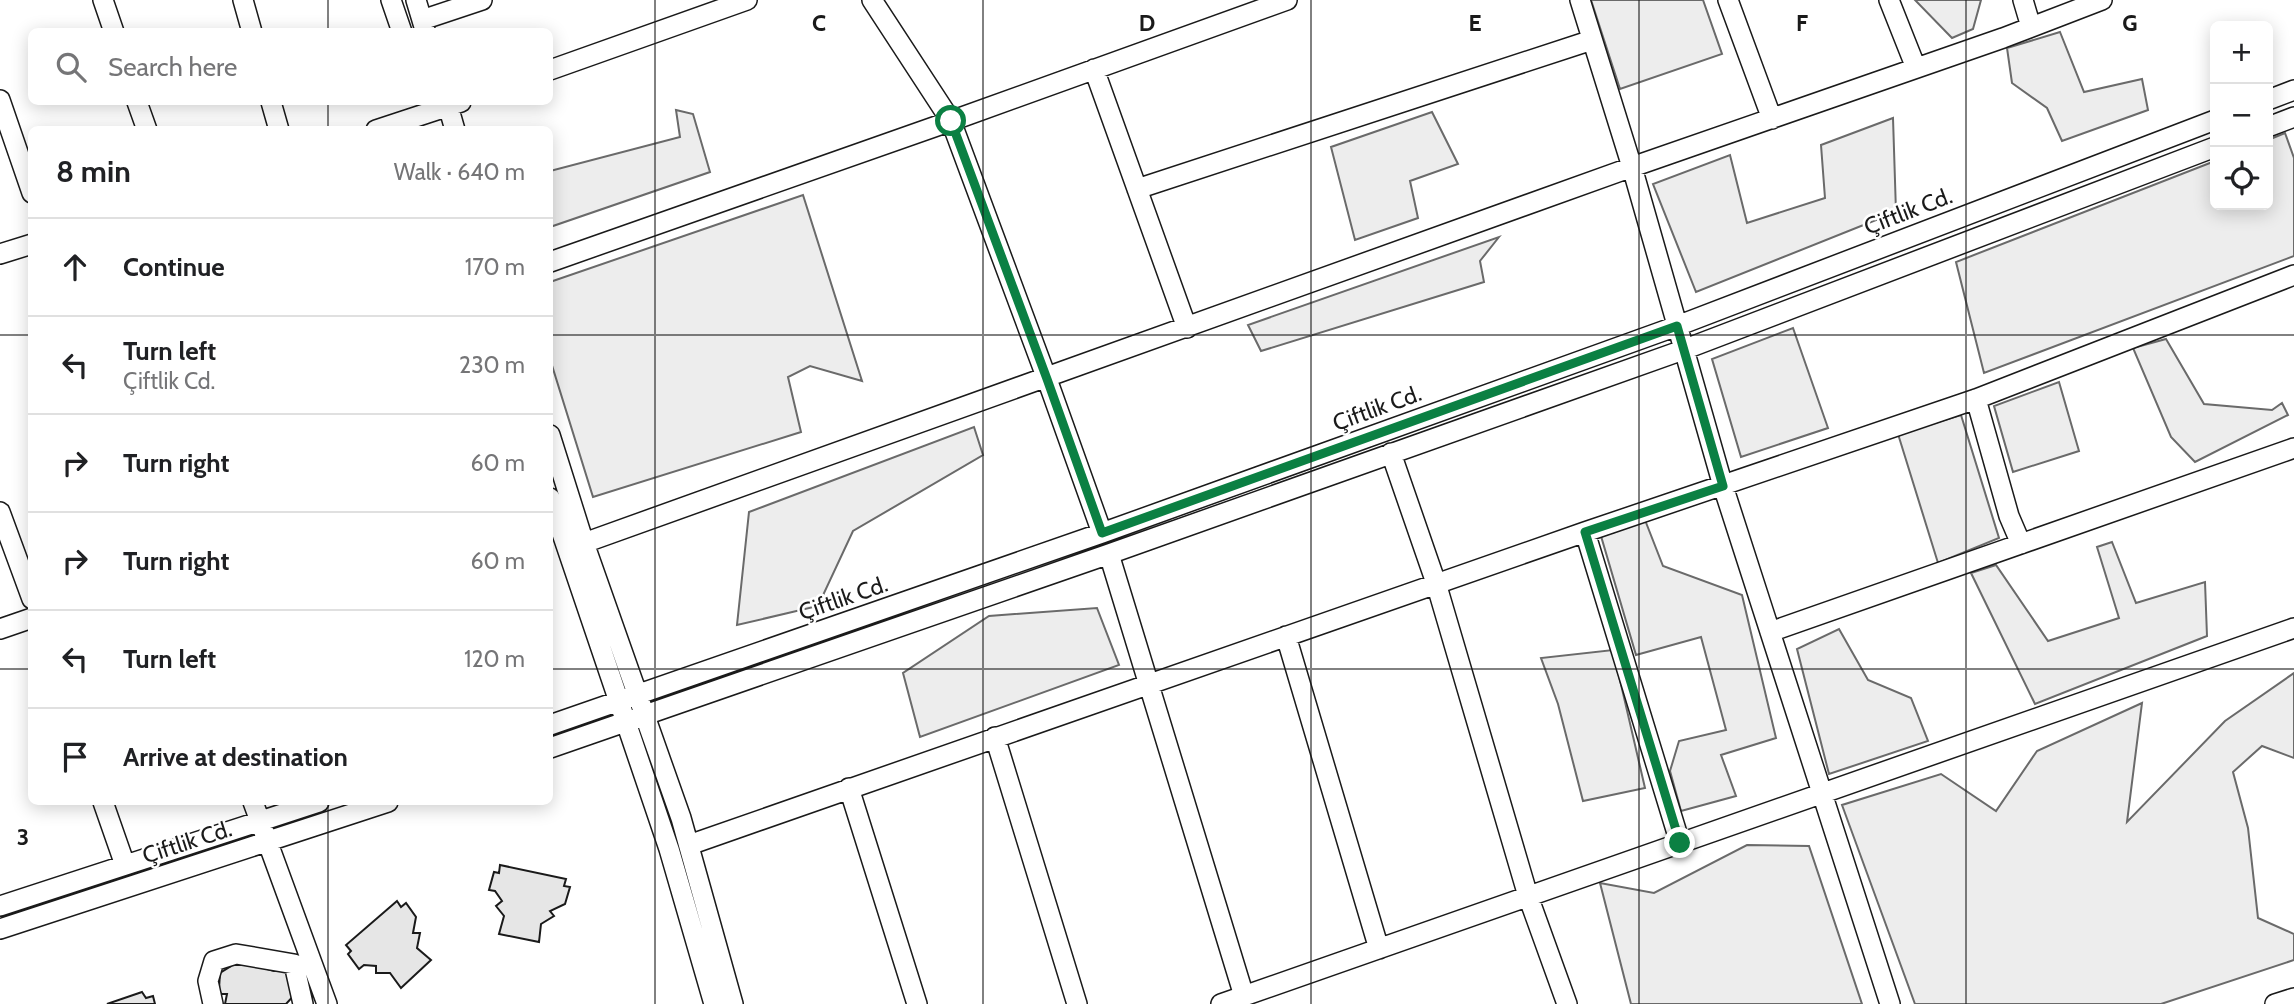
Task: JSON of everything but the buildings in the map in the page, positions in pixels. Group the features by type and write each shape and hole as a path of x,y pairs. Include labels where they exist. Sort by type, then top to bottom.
{"street":[{"path":"103,0 113,28"},
{"path":"243,0 250,28"},
{"path":"391,0 400,28"},
{"path":"416,0 424,26 482,0"},
{"path":"553,69 747,0"},
{"path":"872,0 951,121 1102,533"},
{"path":"553,261 1094,69 1243,7 1287,0"},
{"path":"1580,0 1632,167 1723,486 1890,1004"},
{"path":"1728,0 1772,119"},
{"path":"1889,0 1916,68"},
{"path":"2023,0 2031,27"},
{"path":"584,543 2102,0"},
{"path":"1137,189 1592,40"},
{"path":"1094,69 1187,328"},
{"path":"2273,98 2294,90"},
{"path":"0,100 28,181"},
{"path":"138,105 146,126"},
{"path":"272,105 278,126"},
{"path":"390,126 429,115 448,105"},
{"path":"452,105 455,126"},
{"path":"2273,125 2294,117"},
{"name":"Çiftlik Cd.","path":"553,724 1102,533 1677,326 2210,122"},
{"name":"Çiftlik Cd.","path":"553,747 1684,350 2210,149"},
{"path":"0,254 28,245"},
{"path":"689,845 1436,583 1976,399 2294,275"},
{"path":"1976,399 2009,516 2021,544"},
{"path":"553,445 628,698"},
{"path":"1770,632 2294,448"},
{"path":"1391,453 1436,583 1528,897 1567,1004"},
{"path":"553,506 636,719 689,845 733,1004"},
{"path":"0,512 28,588"},
{"path":"1585,532 1680,843"},
{"path":"1109,554 1244,996"},
{"path":"0,629 28,619"},
{"path":"1221,1004 2294,628"},
{"path":"1286,636 1379,948"},
{"path":"636,719 669,849 714,1004"},
{"path":"995,737 1077,1004"},
{"path":"849,788 917,1004"},
{"path":"104,805 125,865"},
{"path":"254,805 327,1004"},
{"name":"Çiftlik Cd.","path":"0,906 310,805"},
{"name":"Çiftlik Cd.","path":"0,929 379,805"},
{"path":"213,1004 208,981 215,961 236,954 294,964 303,1004"},
{"path":"2275,1004 2294,998"}],"shaded area":[{"path":"1591,0 1703,0 1722,54 1620,89"},
{"path":"1915,0 1981,0 1973,29 1952,38"},
{"path":"2060,32 2084,92 2142,79 2148,110 2062,141 2047,108 2012,83 2007,48"},
{"path":"676,110 693,114 710,172 553,226 553,170 680,137"},
{"path":"1432,112 1458,164 1410,181 1418,218 1355,240 1331,147"},
{"path":"1893,118 1896,212 1696,292 1653,184 1730,155 1747,223 1825,198 1821,145"},
{"path":"2285,133 2294,158 2294,256 1984,373 1956,262 2210,163 2210,210 2273,210 2273,138"},
{"path":"803,195 862,381 810,366 788,377 801,432 593,497 553,369 553,281"},
{"path":"1499,237 1480,261 1484,282 1261,351 1248,325"},
{"path":"1793,328 1828,428 1741,457 1712,359"},
{"path":"2166,339 2204,404 2272,410 2282,403 2288,415 2195,462 2171,437 2133,348"},
{"path":"2059,382 2079,451 2013,472 1994,406"},
{"path":"1961,415 1999,538 1938,563 1898,434"},
{"path":"974,427 983,455 853,531 818,606 737,625 749,512"},
{"path":"1645,520 1663,566 1742,595 1776,738 1721,755 1736,796 1681,811 1670,771 1679,741 1726,730 1701,637 1636,655 1601,536"},
{"path":"2112,542 2136,603 2205,582 2207,636 2035,704 1971,573 1996,565 2048,641 2119,618 2097,547"},
{"path":"1097,608 1119,665 920,737 903,673 989,616"},
{"path":"1839,629 1868,680 1911,698 1928,741 1829,774 1797,649"},
{"path":"1613,650 1645,788 1583,801 1558,704 1541,658"},
{"path":"2294,673 2294,758 2262,746 2233,772 2248,828 2258,918 2294,934 2294,960 2161,1004 1915,1004 1842,805 1941,774 1996,811 2037,751 2142,703 2127,822 2225,721"},
{"path":"1747,845 1809,846 1862,1004 1631,1004 1600,883 1654,893"}],"route":[{"path":"951,121 1102,533 1677,326 1723,486 1585,532 1680,843"}]}
